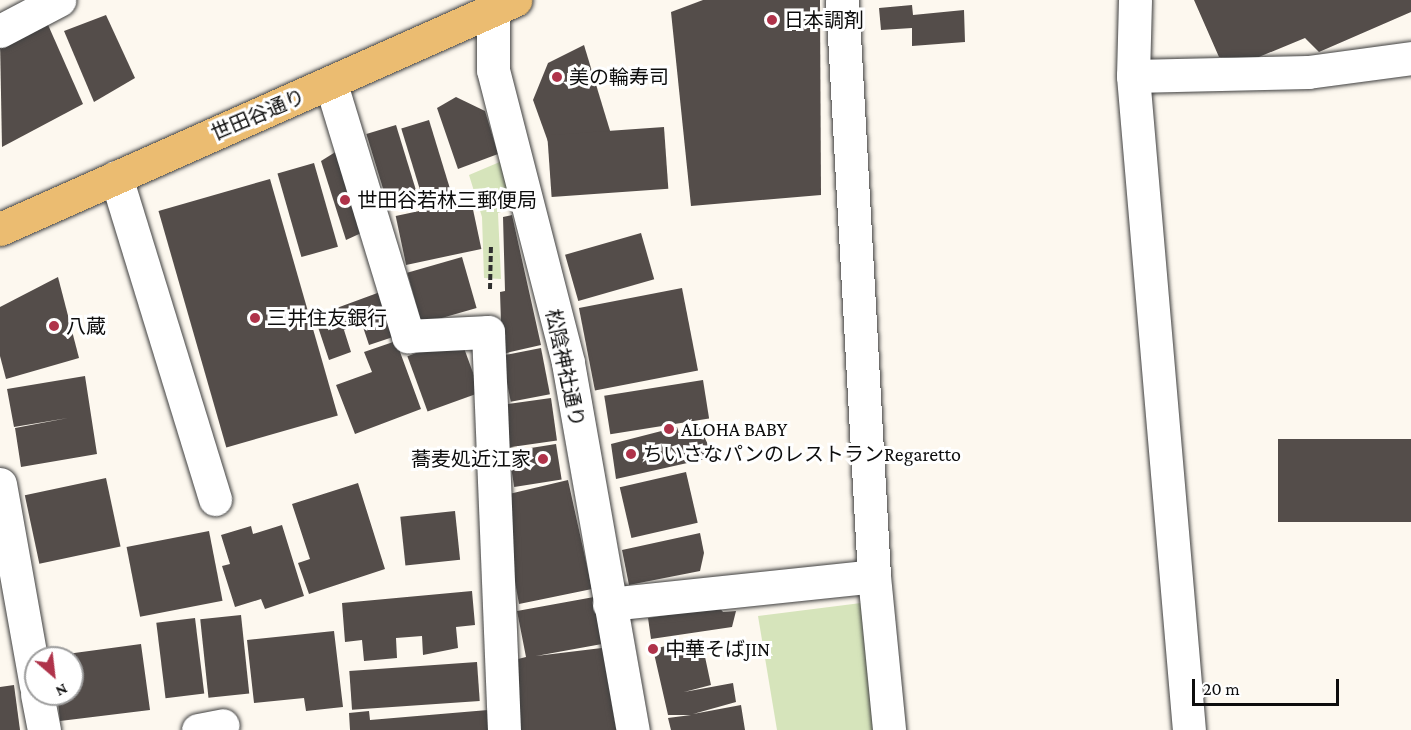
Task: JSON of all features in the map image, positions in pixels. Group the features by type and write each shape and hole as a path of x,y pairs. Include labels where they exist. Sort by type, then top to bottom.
{"main road":[{"name":"世田谷通り","path":"0,229 331,84 500,3"}],"street":[{"path":"0,31 59,0"},
{"path":"842,0 874,576 889,730"},
{"path":"1135,0 1133,76 1189,730"},
{"name":"松陰神社通り","path":"500,3 493,70 568,363 633,730"},
{"path":"1133,76 1308,72 1411,58"},
{"path":"331,84 408,336 488,332 504,730"},
{"path":"116,177 215,499"},
{"path":"0,484 29,646"},
{"path":"609,604 874,576"},
{"path":"39,706 44,730"}],"green space":[{"path":"502,161 515,207 498,213 501,279 484,278 482,217 469,175"},
{"path":"861,603 873,730 777,730 758,616"}],"building":[{"path":"703,0 820,0 821,195 691,206 671,12"},
{"path":"1194,0 1411,0 1411,12 1319,52 1305,38 1254,59 1219,57"},
{"path":"912,5 913,15 964,10 965,42 912,46 912,28 881,30 879,8"},
{"path":"106,15 135,78 94,102 64,31"},
{"path":"45,18 83,104 2,147 0,40"},
{"path":"584,45 611,134 551,150 533,100 548,63"},
{"path":"456,97 485,111 498,154 458,169 437,108"},
{"path":"429,120 453,198 425,207 401,128"},
{"path":"396,125 419,200 389,209 366,134"},
{"path":"664,127 668,189 552,197 547,135"},
{"path":"345,146 370,229 346,240 321,161"},
{"path":"314,163 338,247 301,257 277,173"},
{"path":"270,179 338,415 226,447 158,211"},
{"path":"471,200 481,249 406,265 396,216"},
{"path":"512,215 541,345 502,354 500,292 505,291 503,217"},
{"path":"641,233 654,279 578,301 565,255"},
{"path":"462,257 477,308 422,324 407,273"},
{"path":"58,277 79,358 6,379 0,356 0,307"},
{"path":"391,288 399,335 369,345 362,324 344,330 351,352 329,360 318,327 338,319 334,309"},
{"path":"682,288 698,370 595,390 579,308"},
{"path":"460,337 480,392 428,412 407,356"},
{"path":"396,341 421,409 355,434 336,385 372,372 364,352"},
{"path":"541,348 550,394 511,402 502,356"},
{"path":"85,376 97,454 21,467 15,428 68,418 14,427 7,389"},
{"path":"703,380 709,419 610,434 604,396"},
{"path":"551,398 557,441 507,448 501,405"},
{"path":"677,427 680,437 700,428 714,457 616,479 611,444"},
{"path":"1278,439 1411,439 1411,522 1278,522"},
{"path":"556,444 562,480 514,487 509,452"},
{"path":"686,472 698,523 631,538 620,487"},
{"path":"106,478 121,546 39,564 25,495"},
{"path":"568,480 592,589 519,604 506,532 513,531 505,495"},
{"path":"358,483 385,569 309,594 298,563 310,559 292,504"},
{"path":"455,511 460,560 405,565 400,517"},
{"path":"282,525 304,596 265,609 261,599 235,607 222,566 230,564 221,535 251,526 253,534"},
{"path":"209,531 223,601 140,617 127,547"},
{"path":"700,533 704,553 700,571 629,585 622,550"},
{"path":"472,591 475,625 456,627 458,648 423,655 422,636 396,638 397,658 364,661 362,640 345,642 342,603"},
{"path":"594,597 602,644 536,656 610,647 620,730 520,730 510,661 526,657 517,611"},
{"path":"719,607 723,612 736,611 732,627 651,639 648,618"},
{"path":"241,615 249,694 208,698 200,619"},
{"path":"195,618 204,693 166,698 156,623"},
{"path":"334,631 343,707 306,711 304,698 254,703 247,640"},
{"path":"701,638 711,685 684,692 733,683 736,702 693,714 741,705 745,730 671,730 668,718 691,715 668,715 653,649"},
{"path":"141,644 150,710 60,721 58,706 84,706 84,652"},
{"path":"477,662 480,701 352,710 349,671"},
{"path":"14,685 20,730 0,730 0,687"},
{"path":"488,710 489,730 350,730 349,713 369,711 370,720"}],"place":[{"name":"日本調剤","path":"772,20"},
{"name":"美の輪寿司","path":"557,77"},
{"name":"世田谷若林三郵便局","path":"345,200"},
{"name":"三井住友銀行","path":"255,318"},
{"name":"八蔵","path":"54,326"},
{"name":"ALOHA BABY","path":"669,429"},
{"name":"ちいさなパンのレストランRegaretto","path":"631,454"},
{"name":"蕎麦処近江家","path":"543,459"},
{"name":"中華そばJIN","path":"653,649"}]}
